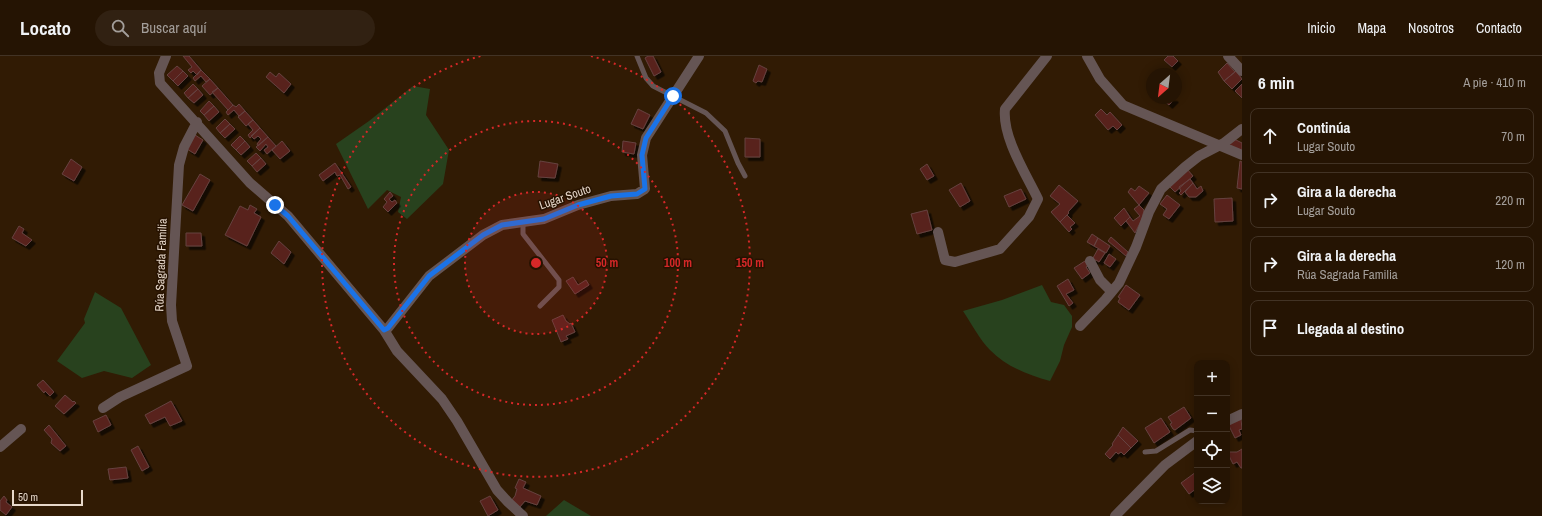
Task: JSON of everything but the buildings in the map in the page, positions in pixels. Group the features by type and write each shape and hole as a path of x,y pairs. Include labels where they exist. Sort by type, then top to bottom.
{"street":[{"path":"166,56 159,73 160,83 197,122 250,183 288,216 384,330 396,351 430,386 449,410 471,444 497,490 523,516"},
{"name":"Lugar Souto","path":"384,330 388,328 429,276 483,235 502,225 544,219 578,205 611,196 637,194 645,189 642,155 646,138 699,56"},
{"path":"938,232 945,260 955,262 1000,248 1029,217 1038,199 1012,146 1004,117 1005,109 1047,56"},
{"path":"1086,56 1100,79 1123,105 1242,155"},
{"path":"1228,56 1242,71"},
{"name":"Rúa Sagrada Familia","path":"103,408 120,396 187,366 172,321 171,305 178,165 184,147 197,122"},
{"path":"1080,326 1106,300 1111,291 1119,283 1136,247 1149,212 1161,189 1199,156 1224,143 1242,129"},
{"path":"1090,261 1100,280 1111,291"},
{"path":"1230,420 1242,414"},
{"path":"0,447 21,428"},
{"path":"1115,516 1165,465 1194,443"}],"lane":[{"path":"637,56 646,78 653,86 706,113 725,131 745,176"},
{"path":"523,223 523,234 559,280 560,287 540,306"},
{"path":"1145,452 1156,451 1190,430 1194,431"}],"green space":[{"path":"413,86 430,89 426,115 449,150 443,184 407,219 398,212 401,197 387,190 368,209 336,144 369,121"},
{"path":"1042,285 1051,302 1064,305 1072,316 1072,327 1064,345 1060,361 1050,381 1018,370 1003,361 990,350 963,311 1002,300"},
{"path":"95,292 121,308 151,365 132,378 104,371 82,378 57,361 85,323 84,319"},
{"path":"564,500 591,516 546,516"}],"route":[{"path":"275,205 288,216 384,330 388,328 429,276 483,235 502,225 544,219 578,205 611,196 637,194 645,189 642,155 646,138 673,96"}]}
